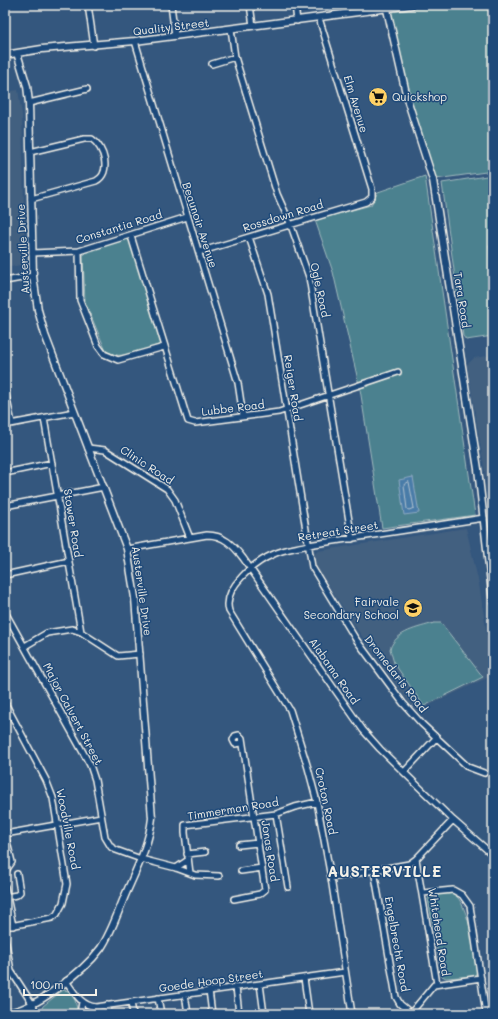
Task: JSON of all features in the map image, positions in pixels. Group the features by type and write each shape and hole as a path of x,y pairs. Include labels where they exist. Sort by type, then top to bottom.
{"street":[{"path":"88,5 94,46"},
{"path":"171,5 175,36"},
{"path":"250,5 253,26"},
{"path":"295,5 298,21"},
{"name":"Quality Street","path":"5,55 17,52 94,46 298,21 387,7 412,5"},
{"name":"Tara Road","path":"387,7 408,102 433,180 484,518 487,565 493,602"},
{"name":"Elm Avenue","path":"319,18 372,189 372,197"},
{"name":"Ogle Road","path":"230,29 235,57 277,194 290,223 310,282 352,539"},
{"name":"Beaunoir Avenue","path":"135,41 186,217 238,383 243,416"},
{"name":"Austerville Drive","path":"5,1014 32,1005 66,981 94,956 104,943 141,859 149,836 152,808 135,598 127,549 40,322 33,276 29,103 27,86 17,52"},
{"path":"212,64 235,57"},
{"path":"29,103 87,88"},
{"path":"30,152 84,139 92,139 98,145 106,168 103,176 96,181 31,199"},
{"name":"Rossdown Road","path":"198,252 290,223 366,202 372,197"},
{"name":"Constantia Road","path":"32,253 79,251 186,217"},
{"name":"Lubbe Road","path":"130,236 188,421 195,423 275,413 398,372"},
{"name":"Reiger Road","path":"249,237 268,294 308,545"},
{"path":"79,251 80,300 98,346 104,354 118,360 164,347"},
{"path":"5,281 33,276"},
{"path":"5,392 12,423"},
{"path":"5,425 74,412"},
{"name":"Stower Road","path":"44,418 81,632"},
{"name":"Clinic Road","path":"88,448 105,450 167,489 175,500 190,538"},
{"path":"5,473 52,463"},
{"path":"5,506 104,487"},
{"name":"Retreat Street","path":"228,611 227,599 250,568 274,554 308,545 484,518"},
{"name":"Alabama Road","path":"127,549 213,535 223,538 236,549 250,568 363,730 453,820 493,855"},
{"name":"Dromedaris Road","path":"308,545 310,562 315,574 355,638 398,697 470,768 484,773"},
{"path":"5,574 69,562"},
{"name":"Croton Road","path":"228,611 290,710 308,768 317,802 331,878 352,1014"},
{"name":"Major Calvert Street","path":"5,612 90,764 95,780 105,837 111,846 116,850 141,859 176,868 198,876 219,876"},
{"path":"24,646 52,631 72,629 81,632 118,656 140,654"},
{"name":"Woodville Road","path":"5,703 50,789 58,824 67,878 63,903 57,914 52,918 5,927"},
{"path":"404,772 437,737"},
{"name":"Jonas Road","path":"234,899 260,894 265,891 242,743"},
{"name":"Timmerman Road","path":"190,873 184,829 185,825 254,815 276,814 290,808 317,802"},
{"path":"276,814 288,887"},
{"path":"5,872 12,862 5,834 101,817"},
{"path":"331,878 403,866 416,860 453,820"},
{"path":"239,845 258,842"},
{"path":"187,854 205,852"},
{"path":"176,868 188,860"},
{"name":"Whitehead Road","path":"416,860 423,893 437,984"},
{"path":"241,871 262,868"},
{"name":"Engelbrecht Road","path":"374,870 396,997 400,1004 411,1014"},
{"path":"6,896 17,895 20,892 17,874"},
{"path":"5,887 13,926"},
{"path":"423,893 453,890 466,900 471,911 486,1014"},
{"path":"5,938 11,971 36,1014"},
{"name":"Goede Hoop Street","path":"82,1002 90,1006 107,1005 346,972"},
{"path":"304,978 309,1014"},
{"path":"411,1014 431,987 437,984 481,978"},
{"path":"66,981 82,1002 80,1014"},
{"path":"260,984 264,1014"},
{"path":"236,987 239,1014"},
{"path":"209,990 212,1014"},
{"path":"185,994 188,1014"},
{"path":"158,998 161,1014"},
{"path":"131,1002 133,1014"},
{"path":"107,1005 109,1014"}],"shaded area":[{"path":"18,90 22,115 25,264 5,268 5,92"},
{"path":"493,355 493,505 490,502 467,365 474,358"},
{"name":"Fairvale Secondary School","path":"466,528 479,584 493,675 417,711 408,701 359,632 316,566 314,554 318,551"}],"green space":[{"path":"412,5 493,5 493,171 436,179 409,103 387,9"},
{"path":"493,175 493,192 488,202 493,208 493,244 489,246 493,302 493,336 466,340 463,336 442,183"},
{"path":"425,176 475,515 382,528 360,389 333,272 315,220 371,205 378,192"},
{"path":"127,239 130,242 161,344 133,354 119,355 106,351 85,302 83,256 85,252"},
{"path":"434,623 441,623 483,677 424,706 394,663 390,649 397,638 402,634"},
{"path":"451,893 457,896 462,904 470,927 477,970 476,974 472,976 446,978 442,976 428,899 430,896"},
{"path":"63,990 69,991 75,1000 78,1014 39,1014 43,1006"}],"water":[{"path":"413,477 419,513 404,515 399,480"}],"place":[{"name":"Quickshop","path":"378,97"},
{"name":"Fairvale Secondary School","path":"413,608"}],"district":[{"name":"AUSTERVILLE","path":"385,872"}]}
